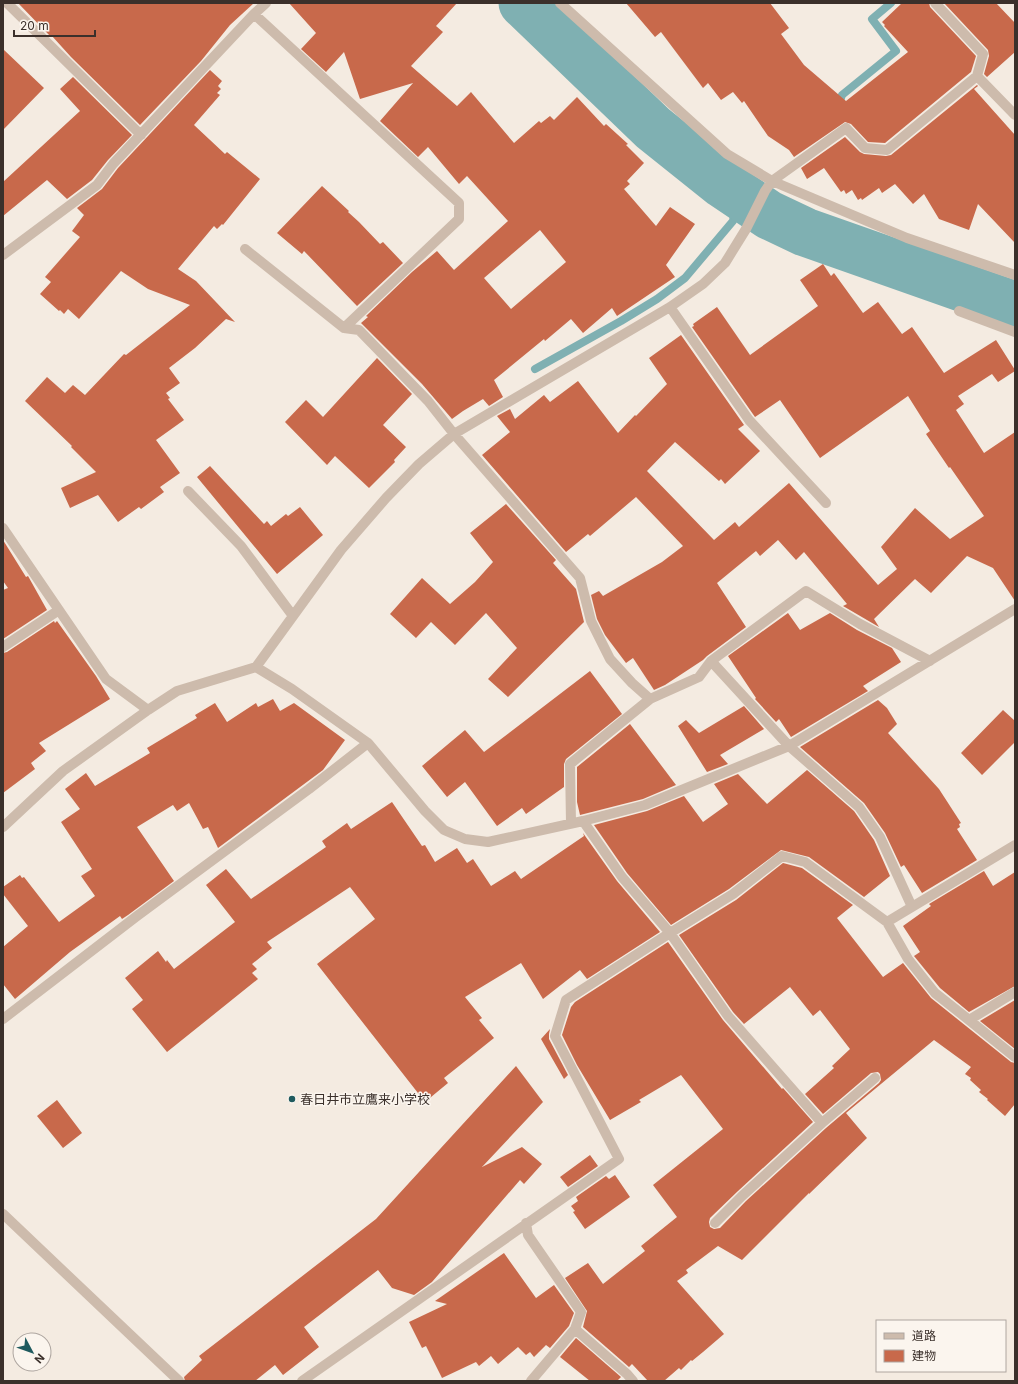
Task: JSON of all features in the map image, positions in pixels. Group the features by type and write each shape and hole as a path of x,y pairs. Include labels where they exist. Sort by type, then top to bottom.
{"street":[{"path":"7,3 141,135"},
{"path":"3,255 97,185 113,164 266,3"},
{"path":"560,3 727,154 772,181 907,238 1015,275"},
{"path":"3,828 63,771 177,691 256,667 341,550 386,498 419,464 454,434 670,308 704,284 725,263 750,222 765,191 772,181 846,128 866,148 887,150 977,76 983,54 935,3"},
{"path":"254,14 459,203 459,218 344,328"},
{"path":"977,76 1015,115"},
{"path":"245,249 344,328 358,330 428,401 454,434 580,578 591,621 610,659 632,683 650,699"},
{"path":"670,308 749,420 826,503"},
{"path":"959,311 1015,332"},
{"path":"188,491 241,546 293,616"},
{"path":"3,528 106,679 148,710"},
{"path":"571,824 570,764 650,699 699,677 711,661 806,591 860,624 930,661"},
{"path":"256,667 292,689 368,743 425,811 444,830 465,839 488,842 571,824 645,805 789,746 1015,609"},
{"path":"3,647 59,610"},
{"path":"711,661 789,746 859,807 880,837 912,907"},
{"path":"3,1020 137,916 309,790 368,743"},
{"path":"583,821 622,877 670,933 728,1016 822,1124"},
{"path":"887,922 1015,845"},
{"path":"302,1381 619,1159 555,1036 566,1000 733,894 782,856 805,862 887,922 908,959 935,993 1015,1057"},
{"path":"969,1020 1015,992"},
{"path":"715,1224 742,1196 875,1078"},
{"path":"3,1214 179,1381"},
{"path":"526,1224 528,1235 581,1312 575,1329 531,1381"},
{"path":"575,1329 627,1374 633,1381"}],"building":[{"path":"18,3 254,3 230,25 201,61 140,125"},
{"path":"289,3 457,3 436,26 443,32 411,66 457,106 471,92 514,143 539,121 541,123 550,116 554,120 577,97 604,126 606,124 628,144 626,145 644,163 627,181 630,184 624,189 656,226 670,207 695,224 666,265 675,277 617,316 612,308 583,333 571,319 494,380 503,397 489,406 483,399 452,419 422,384 361,323 368,317 366,316 412,272 437,251 454,270 508,221 467,176 459,184 428,147 418,157 380,121 413,83 360,99 344,52 326,72 301,49 316,33","holes":["540,230 566,262 511,309 484,278"]},
{"path":"626,3 770,3 789,28 781,34 804,65 846,101 908,52 882,22 902,3 929,3 930,7 976,56 971,72 885,143 868,142 851,124 845,122 794,157 789,150 768,136 744,101 742,103 733,92 721,100 708,83 703,88 661,32 655,37"},
{"path":"944,3 996,3 1015,23 1015,52 987,77 984,74 989,56 988,50"},
{"path":"3,49 44,88 3,130"},
{"path":"210,70 222,81 218,86 221,89 217,93 220,95 194,125 225,154 227,152 260,179 223,225 222,224 217,229 214,226 178,269 196,281 235,322 226,319 195,348 169,368 180,383 166,393 170,398 168,399 184,420 156,440 180,473 160,487 164,492 141,509 139,507 118,522 98,495 70,508 61,488 96,472 71,447 72,446 25,401 47,377 65,393 73,385 85,395 124,354 126,355 190,305 148,289 121,271 79,319 68,309 64,314 60,310 59,311 40,294 51,282 45,277 80,237 72,231 84,215 77,208 102,189 118,168"},
{"path":"73,77 132,135 108,160 92,180 67,199 47,180 3,216 3,182 80,111 60,89"},
{"path":"977,85 978,86 974,89 1015,135 1015,243 978,204 969,230 939,219 924,194 913,204 895,184 882,193 879,188 862,200 861,198 858,200 852,190 846,194 844,190 841,192 824,168 807,179 801,168 845,137 864,154 891,155"},
{"path":"322,186 349,211 348,212 380,244 383,242 403,263 357,306 304,251 302,254 277,233"},
{"path":"823,264 831,276 834,273 863,313 878,302 902,334 912,327 944,373 996,340 1015,370 998,382 992,374 958,396 964,404 956,410 984,453 1015,432 1015,601 993,568 967,556 931,593 915,579 874,619 879,627 843,606 847,604 804,552 796,560 778,540 760,556 756,551 717,583 746,627 703,660 665,685 654,690 633,658 626,663 605,635 597,619 591,595 599,591 603,596 662,562 683,546 636,497 590,536 588,534 566,552 482,455 510,432 497,416 510,409 515,419 544,395 550,402 578,381 618,433 667,384 649,358 681,335 744,425 738,429 760,451 725,484 721,479 719,481 675,442 647,471 714,540 735,522 739,527 789,483 878,585 897,569 881,547 915,508 950,539 984,516 926,434 930,431 908,396 820,458 780,400 755,417 692,327 694,326 693,324 717,307 750,355 818,306 800,280"},
{"path":"377,358 412,394 383,425 406,447 394,460 395,462 369,488 335,456 327,465 285,422 306,400 323,417"},
{"path":"210,466 264,524 267,521 271,526 286,514 288,516 300,507 323,535 277,574 197,477"},
{"path":"506,504 556,560 553,563 576,589 584,622 508,697 488,679 517,648 486,613 455,645 431,622 416,638 390,614 422,578 450,604 475,582 493,562 470,533"},
{"path":"3,540 26,577 28,576 47,610 3,639 3,590 8,588 3,581"},
{"path":"788,613 800,630 830,613 857,630 892,648 901,662 863,686 868,691 791,737 779,719 776,722 755,699 756,698 728,656"},
{"path":"54,621 55,623 57,621 96,676 110,699 39,743 46,751 31,763 35,769 3,793 3,653 7,652"},
{"path":"590,671 622,714 566,759 564,764 564,787 526,814 522,808 497,826 465,782 447,797 422,766 465,730 484,752"},
{"path":"273,699 280,711 294,703 345,740 323,770 218,848 208,827 203,829 189,803 177,811 173,805 137,827 174,881 128,915 122,919 120,916 70,952 15,999 3,984 3,947 28,926 3,894 3,887 20,875 22,878 24,877 59,922 95,896 81,876 92,869 61,822 80,809 65,789 86,773 95,786 150,753 147,748 197,718 195,715 215,703 227,722 256,703 258,707"},
{"path":"878,700 887,708 897,724 888,733 939,789 961,823 959,824 960,827 957,829 977,860 922,893 904,865 901,867 885,833 864,803 800,747"},
{"path":"744,706 764,729 720,755 728,764 707,772 678,726 686,720 699,733"},
{"path":"1003,710 1015,721 1015,742 982,775 961,753"},
{"path":"630,724 676,785 643,799 580,815 577,802 577,767"},
{"path":"807,770 854,811 874,840 890,876 864,897 809,857 781,850 729,889 671,925 627,873 594,825 647,811 684,796 703,822 728,804 714,784 738,774 767,804"},
{"path":"392,802 422,846 425,845 435,862 457,848 467,863 473,859 491,886 515,871 521,879 584,836 583,833 617,881 660,932 587,979 580,970 543,999 521,963 465,997 482,1018 479,1020 494,1038 444,1078 448,1083 425,1102 317,964 375,919 350,887 267,942 272,948 252,964 257,969 252,973 258,979 167,1052 132,1009 143,1000 125,978 158,951 166,962 167,960 174,969 235,922 206,885 226,869 251,899 326,847 322,841 347,823 351,829"},
{"path":"783,863 802,868 853,905 837,918 883,977 903,963 931,998 1011,1062 1015,1063 1015,1104 1005,1116 979,1092 981,1090 970,1080 971,1078 965,1074 971,1067 934,1040 846,1113 867,1138 742,1260 718,1246 686,1270 688,1273 677,1281 724,1334 692,1361 691,1360 681,1370 679,1368 664,1381 648,1381 632,1364 629,1367 583,1327 587,1311 565,1278 588,1263 603,1284 645,1251 641,1246 677,1217 653,1185 723,1129 681,1075 639,1100 641,1102 610,1120 577,1065 562,1035 571,1007 575,1002 668,942 723,1020 782,1089 783,1088 813,1122 710,1218 710,1227 714,1229 720,1228 746,1201 881,1080 878,1072 871,1073 823,1114 805,1094 834,1068 832,1066 850,1049 820,1010 813,1016 790,987 744,1024 733,1012 679,935 736,900"},
{"path":"984,871 993,886 1015,872 1015,986 969,1012 940,988 914,956 920,952 903,926 931,906 929,904"},
{"path":"1015,1000 1015,1049 980,1021"},
{"path":"550,1029 549,1039 568,1075 564,1079 541,1039"},
{"path":"516,1066 543,1102 482,1167 522,1147 542,1164 524,1184 520,1180 432,1282 414,1295 392,1288 378,1270 304,1327 319,1347 283,1375 275,1365 255,1381 185,1381 184,1377 202,1360 199,1356 376,1219"},
{"path":"57,1100 82,1133 63,1148 37,1116"},
{"path":"590,1155 598,1166 568,1187 560,1177"},
{"path":"615,1175 630,1197 585,1229 573,1212 575,1211 571,1206 578,1201 576,1197 606,1176 609,1179"},
{"path":"504,1253 536,1298 554,1285 574,1313 569,1326 550,1348 546,1345 534,1357 530,1352 526,1355 518,1347 498,1364 491,1356 479,1366 476,1362 442,1378 426,1346 422,1348 409,1322 447,1304 435,1301"},
{"path":"576,1338 621,1377 617,1381 590,1381 560,1357"}],"waterway":[{"path":"523,3 653,128 723,184 769,215 805,232 1015,306"},
{"path":"838,107 842,95 896,51 872,19 891,3"},
{"path":"535,369 621,321 657,299 685,278 733,221 735,208 741,195"}],"place":[{"name":"春日井市立鷹来小学校","path":"292,1099"}]}
